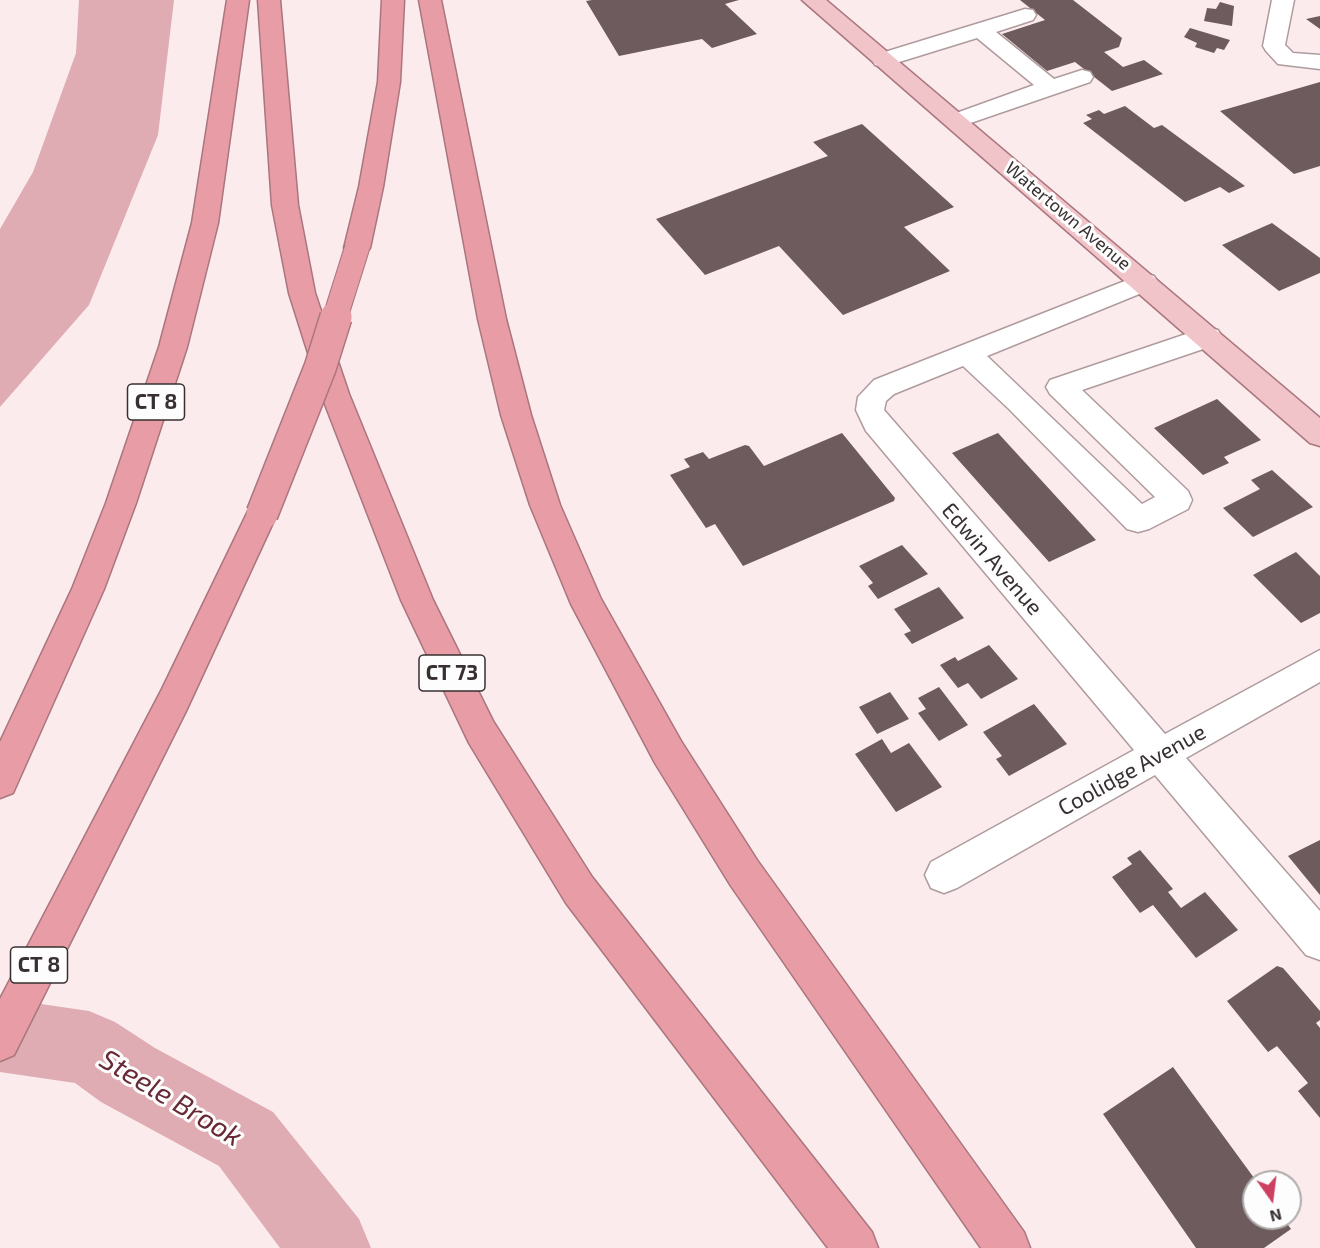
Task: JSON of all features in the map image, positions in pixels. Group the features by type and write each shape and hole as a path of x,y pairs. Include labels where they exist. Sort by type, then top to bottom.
{"highway":[{"name":"CT 8","path":"0,781 88,589 122,503 173,347 205,223 224,107 238,0"},
{"name":"CT 73","path":"269,0 285,205 302,293 335,394 417,600 481,732 579,890 715,1069 856,1248"},
{"name":"CT 8","path":"0,1041 179,690 262,514 320,368 357,248 371,187 389,82 393,0"},
{"path":"430,0 492,320 516,415 545,505 587,604 668,753 744,873 891,1085 1008,1248"}],"main road":[{"name":"Watertown Avenue","path":"813,0 1319,433"}],"street":[{"path":"1283,0 1274,46 1286,59 1320,62"},
{"path":"883,60 1025,15"},
{"path":"980,30 1050,87"},
{"path":"956,121 1082,77"},
{"name":"Edwin Avenue","path":"1145,282 884,387 872,398 870,410 876,423 1320,941"},
{"path":"1019,400 1208,337"},
{"path":"967,354 1019,400 1138,520 1177,500 1060,387"},
{"name":"Coolidge Avenue","path":"945,876 1320,665"}],"shaded area":[{"path":"79,0 174,0 158,135 89,305 0,407 0,229 33,172 76,53"}],"building":[{"path":"739,0 725,4 757,34 712,48 702,39 619,56 586,1"},
{"path":"1020,0 1073,0 1122,38 1119,47 1104,52 1123,67 1144,60 1163,74 1112,91 1075,62 1047,71 1002,34 1045,20"},
{"path":"1220,2 1234,6 1232,26 1204,21 1207,8 1216,9"},
{"path":"1320,16 1320,29 1306,19"},
{"path":"1190,28 1230,40 1224,50 1217,48 1214,53 1195,47 1197,43 1184,37"},
{"path":"1320,82 1320,166 1294,174 1220,111"},
{"path":"1125,106 1154,128 1162,125 1245,186 1229,193 1220,187 1185,202 1083,123 1092,119 1086,115 1099,110 1104,114"},
{"path":"862,124 954,207 904,227 950,271 843,315 779,246 705,275 656,219 828,156 813,142"},
{"path":"1272,223 1320,258 1320,273 1279,291 1222,245"},
{"path":"1217,399 1261,440 1224,457 1229,463 1203,475 1154,428"},
{"path":"842,433 895,498 894,501 743,566 715,524 706,528 670,475 690,467 684,459 703,452 709,459 745,445 749,446 764,466"},
{"path":"998,433 1096,540 1049,562 952,453"},
{"path":"1272,470 1313,507 1253,537 1223,508 1260,489 1251,480"},
{"path":"902,545 928,574 878,599 868,586 873,583 859,566"},
{"path":"1296,552 1320,576 1320,613 1301,623 1253,575"},
{"path":"939,587 964,618 912,644 904,634 911,631 894,609"},
{"path":"989,645 1018,679 981,699 968,683 958,688 940,665 955,657 958,661"},
{"path":"939,687 968,725 939,741 918,713 926,709 918,698"},
{"path":"890,692 909,719 877,734 859,707"},
{"path":"1034,704 1067,744 1009,776 996,759 1002,756 983,732"},
{"path":"882,739 891,753 909,743 942,787 896,812 855,754"},
{"path":"1320,840 1320,895 1288,856"},
{"path":"1140,850 1173,889 1168,892 1181,908 1205,892 1238,930 1196,958 1153,905 1140,913 1112,877 1132,864 1127,858"},
{"path":"1277,966 1283,968 1320,1011 1320,1020 1316,1023 1320,1028 1320,1118 1298,1091 1308,1083 1277,1046 1268,1052 1227,1001"},
{"path":"1173,1067 1248,1170 1242,1170 1242,1230 1290,1230 1264,1248 1196,1248 1103,1114"}],"waterway":[{"name":"Steele Brook","path":"0,1035 89,1048 128,1075 246,1139 330,1248"}]}
